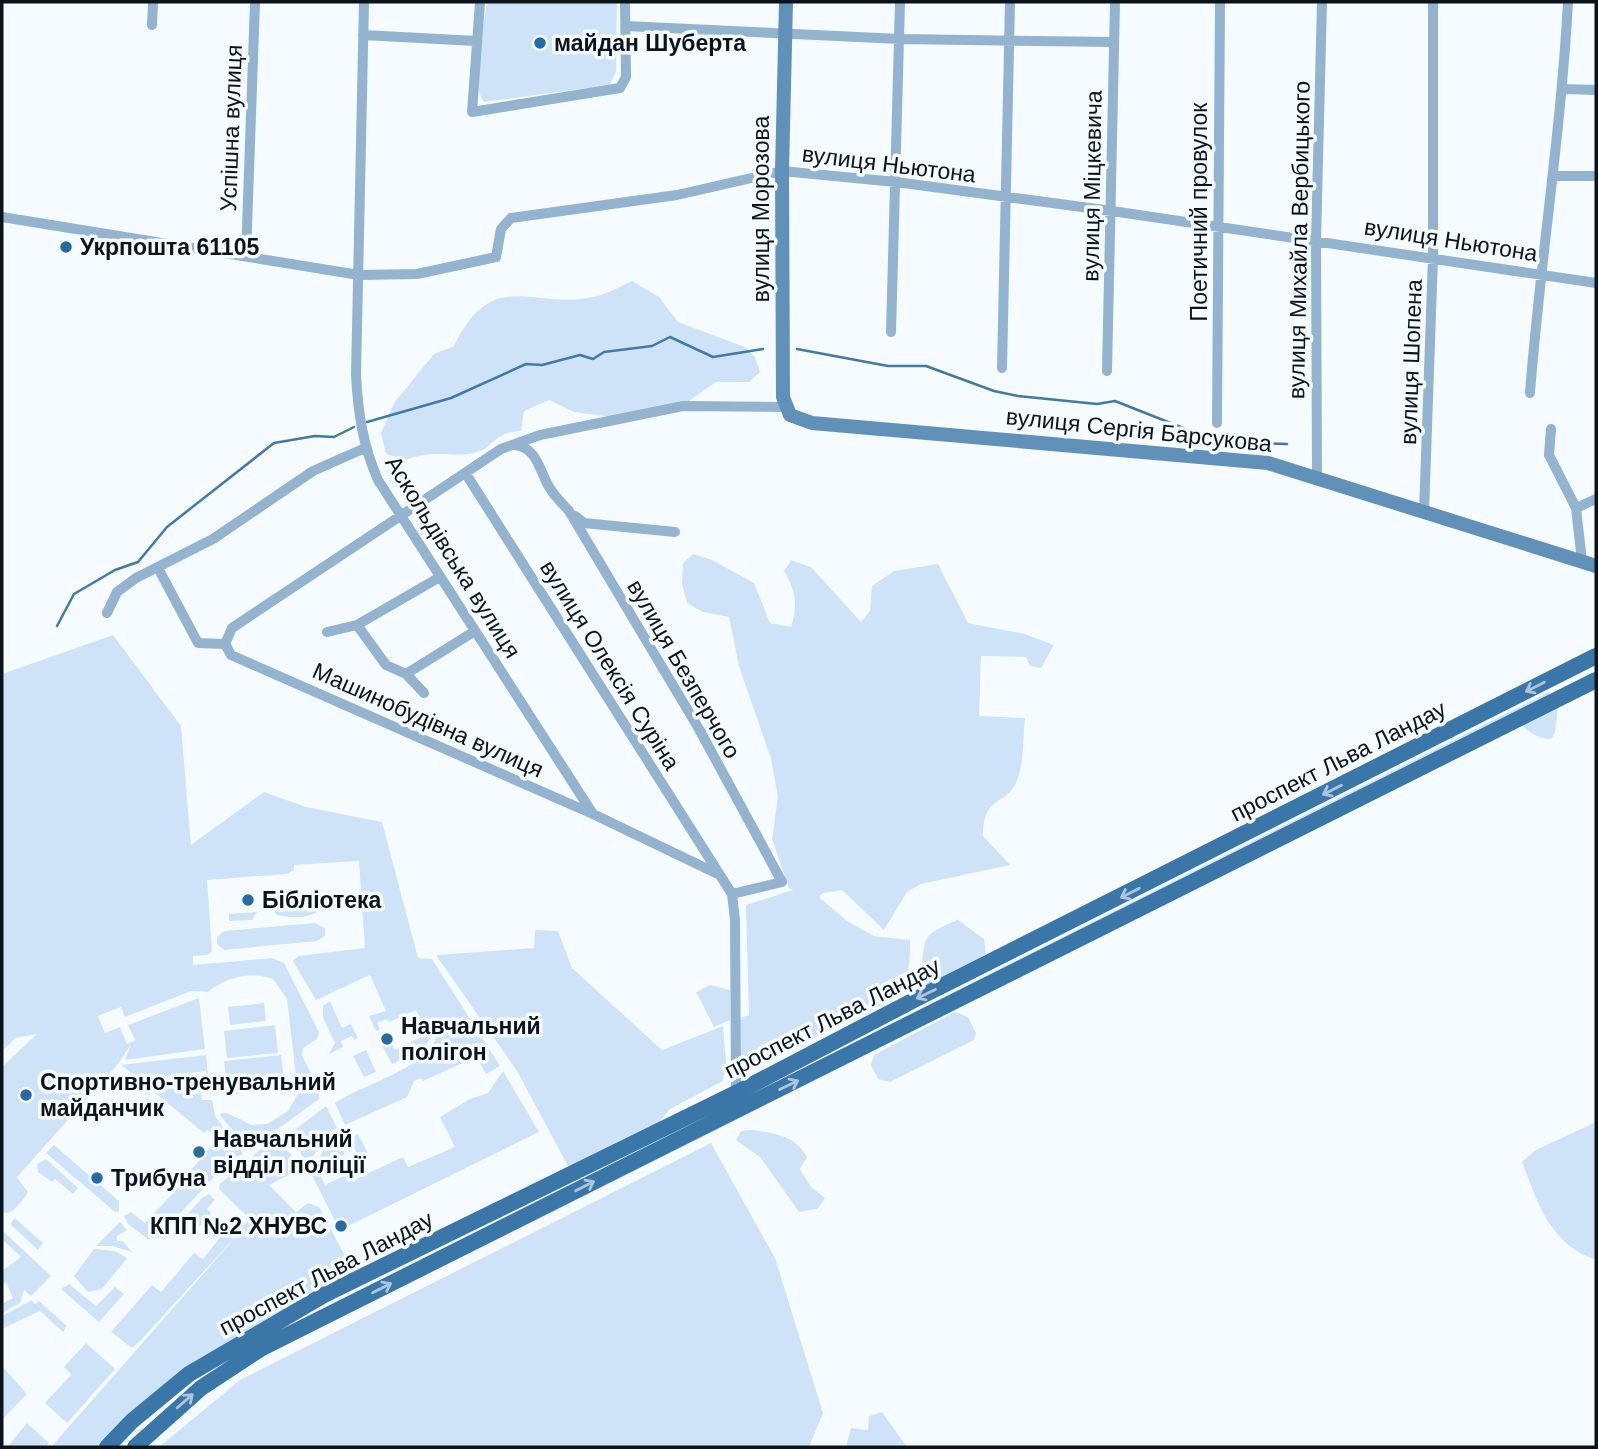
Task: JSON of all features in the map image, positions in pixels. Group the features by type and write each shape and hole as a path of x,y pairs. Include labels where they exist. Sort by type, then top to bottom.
{"main road":[{"name":"вулиця Морозова","path":"786,2 782,171 788,411"},
{"name":"вулиця Сергія Барсукова","path":"788,411 812,423 1241,458 1268,463 1589,563"},
{"name":"проспект Льва Ландау","path":"107,1447 132,1421 189,1374 253,1334 359,1278 736,1093 1596,656"},
{"path":"1560,675 1570,693"},
{"name":"проспект Льва Ландау","path":"135,1447 201,1388 262,1348 875,1044 1596,680"},
{"path":"865,1026 875,1044"}],"street":[{"path":"152,25 153,2"},
{"name":"Успішна вулиця","path":"246,256 255,2"},
{"name":"Аскольдівська вулиця","path":"364,2 356,375 358,409 365,448 378,480 400,516 593,814"},
{"path":"480,2 472,112 620,88 626,77 625,2"},
{"path":"891,332 900,2"},
{"path":"1002,368 1010,2"},
{"name":"вулиця Міцкевича","path":"1107,371 1115,2"},
{"name":"Поетичний провулок","path":"1217,422 1220,2"},
{"name":"вулиця Михайла Вербицького","path":"1317,479 1316,240 1322,2"},
{"name":"вулиця Шопена","path":"1424,513 1433,257 1433,2"},
{"path":"1530,393 1539,273 1563,89 1568,2"},
{"path":"626,26 900,40 1114,42"},
{"path":"363,35 477,41"},
{"path":"1563,89 1596,90"},
{"name":"вулиця Ньютона","path":"2,217 359,275 417,274 489,260 499,252 501,229 511,218 677,195 782,171 896,182 1112,211 1596,283"},
{"path":"1553,176 1596,176"},
{"path":"225,644 232,628 501,449 540,435 682,406 788,411"},
{"path":"1551,429 1549,455 1576,508 1589,563"},
{"name":"вулиця Безперчого","path":"515,445 524,446 536,456 549,488 569,511 699,729 782,882 732,894"},
{"path":"107,613 117,592 213,539 313,471 365,448"},
{"name":"вулиця Олексія Суріна","path":"466,474 732,894"},
{"path":"1576,508 1596,499"},
{"path":"569,511 584,523 675,532"},
{"name":"Машинобудівна вулиця","path":"158,568 198,643 225,644 231,655 593,814 721,876"},
{"path":"327,632 357,625 440,577"},
{"path":"357,625 386,665 406,674 424,693"},
{"path":"406,674 475,631"},
{"path":"732,894 736,933 736,1093"}],"shaded area":[{"path":"487,2 617,2 616,72 609,85 484,102 478,82 478,69"},
{"path":"632,281 659,297 678,322 745,347 755,357 760,372 749,382 716,382 686,403 612,417 574,412 549,400 524,411 521,431 504,434 477,452 417,456 406,460 386,454 381,433 394,403 434,354 454,346 469,321 484,306 500,298 516,296 574,299 597,296"},
{"path":"693,554 712,560 754,583 770,623 791,627 795,599 784,571 791,560 811,567 861,622 870,611 872,586 894,571 938,564 968,623 1025,634 1054,645 1041,668 1030,666 1026,657 981,656 979,716 1025,718 1018,778 1014,787 991,806 984,822 983,836 1010,865 921,884 907,892 884,930 842,890 823,893 819,897 847,921 874,936 910,940 909,965 902,988 891,1001 746,1070 736,1066 736,1019 749,1015 746,905 793,890 789,888 772,839 778,797 771,759 739,666 729,617 703,612 687,603 682,584 683,563"},
{"path":"113,635 181,726 191,845 264,792 306,807 382,822 418,958 432,959 500,1066 486,1074 476,1057 423,1081 421,1078 414,1081 407,1097 345,1125 335,1103 419,1059 430,1049 436,1038 433,1033 423,1050 392,1064 381,1044 390,1040 395,1050 427,1034 416,1010 389,1022 387,1019 377,1023 380,1029 376,1031 369,1016 386,1011 370,975 316,1000 293,961 298,956 365,948 359,861 294,865 294,870 287,874 207,880 212,951 208,955 193,956 193,965 272,958 284,963 319,1032 317,1039 303,1048 302,1055 319,1090 319,1099 249,1150 219,1114 227,1113 252,1125 267,1124 288,1111 298,1094 287,999 273,979 248,976 231,979 208,992 191,991 125,1017 121,1007 98,1016 105,1033 120,1027 127,1044 135,1040 128,1025 199,998 205,1049 125,1060 131,1044 119,1063 17,1177 28,1192 14,1210 2,1213 2,1067 37,1034 16,1038 2,1051 2,674"},
{"path":"1549,692 1551,695 876,1035 874,1032"},
{"path":"1558,707 1555,733 1551,739 1534,735 1521,723"},
{"path":"321,909 312,915 300,917 282,916 274,912"},
{"path":"257,912 252,920 229,921 229,914"},
{"path":"958,920 984,939 986,954 950,977 927,985 922,969 926,941 934,931"},
{"path":"315,923 325,928 325,936 317,941 224,950 217,944 217,937 224,931"},
{"path":"535,930 558,931 572,968 662,1050 723,1026 726,1063 723,1081 670,1109 659,1123 569,1168 517,1071 436,955 534,948"},
{"path":"710,985 730,990 730,1020 714,1027 696,992"},
{"path":"330,1001 342,1028 351,1024 358,1038 354,1040 352,1036 341,1041 343,1047 329,1054 335,1043 323,1018 323,1006"},
{"path":"264,1003 266,1021 230,1025 228,1007"},
{"path":"955,1012 968,1017 976,1033 974,1040 890,1082 878,1079 871,1065 874,1055"},
{"path":"275,1025 278,1053 227,1058 224,1031"},
{"path":"366,1050 376,1072 364,1077 353,1056"},
{"path":"206,1055 210,1093 206,1071 165,1076 166,1085 170,1089 187,1087 189,1095 201,1093 202,1100 212,1100 215,1116 243,1154 230,1160 158,1237 148,1239 128,1224 124,1216 131,1212 145,1223 190,1175 189,1172 214,1144 212,1141 215,1137 207,1130 204,1133 121,1065"},
{"path":"281,1055 285,1088 228,1095 224,1061"},
{"path":"503,1071 539,1132 346,1227 343,1222 337,1225 311,1173 325,1147 339,1142 345,1154 317,1168 325,1185 352,1172 356,1179 403,1157 408,1167 455,1147 440,1117 470,1099 488,1093"},
{"path":"326,1106 337,1128 326,1136 307,1166 291,1133"},
{"path":"1596,1122 1596,1260 1567,1244 1557,1233 1540,1207 1522,1162 1536,1150"},
{"path":"751,1130 784,1136 797,1144 807,1157 800,1169 811,1187 825,1198 817,1209 799,1212 760,1157 736,1140 741,1131"},
{"path":"358,1134 369,1155 359,1159 350,1138"},
{"path":"711,1143 775,1258 823,1413 809,1447 159,1447 240,1380"},
{"path":"279,1144 291,1154 299,1170 269,1185 296,1212 308,1203 319,1207 350,1265 349,1278 181,1370 179,1379 105,1447 51,1447 240,1232 132,1348 111,1332 152,1285 161,1292 194,1253 203,1259 234,1220 241,1228 250,1219 219,1189 220,1184 262,1148"},
{"path":"54,1145 119,1201 119,1211 115,1212 46,1153"},
{"path":"46,1159 78,1188 73,1194 55,1179 52,1182 38,1172 37,1164"},
{"path":"209,1194 215,1200 207,1209 211,1213 191,1236 178,1225 202,1198"},
{"path":"15,1218 43,1243 38,1250 10,1224"},
{"path":"120,1222 127,1230 117,1236 117,1241 122,1241 132,1252 112,1246 96,1246"},
{"path":"2,1230 51,1276 31,1296 24,1290 20,1303 2,1313 2,1304 13,1298 6,1282 2,1284 2,1271 21,1257 2,1239"},
{"path":"94,1249 115,1251 127,1258 102,1289 88,1292 74,1276"},
{"path":"69,1284 96,1306 115,1287 124,1294 99,1322 61,1289"},
{"path":"32,1300 35,1304 39,1301 67,1326 63,1332 40,1311 2,1329 2,1316"},
{"path":"86,1343 115,1369 67,1423 45,1403 71,1375 64,1367"},
{"path":"2,1366 27,1394 2,1420"},
{"path":"882,1412 907,1447 846,1447 851,1428 868,1430 869,1416"},
{"path":"27,1423 49,1443 46,1447 8,1446"}],"waterway":[{"path":"367,422 451,398 526,364 542,365 580,355 593,359 604,352 652,346 670,337 713,357 763,349"},
{"path":"797,349 888,366 926,366 994,391 1018,396 1097,404 1115,401 1206,437 1236,436 1259,443 1287,444"},
{"path":"57,626 74,594 115,570 138,562 167,527 274,443 315,436 334,437 354,427"}],"place":[{"name":"майдан Шуберта","path":"540,43"},
{"name":"Укрпошта 61105","path":"66,247"},
{"name":"Бібліотека","path":"248,900"},
{"name":"Навчальний полігон","path":"387,1039"},
{"name":"Спортивно-тренувальний майданчик","path":"26,1095"},
{"name":"Навчальний відділ поліції","path":"199,1152"},
{"name":"Трибуна","path":"97,1178"},
{"name":"КПП №2 ХНУВС","path":"341,1226"}]}
